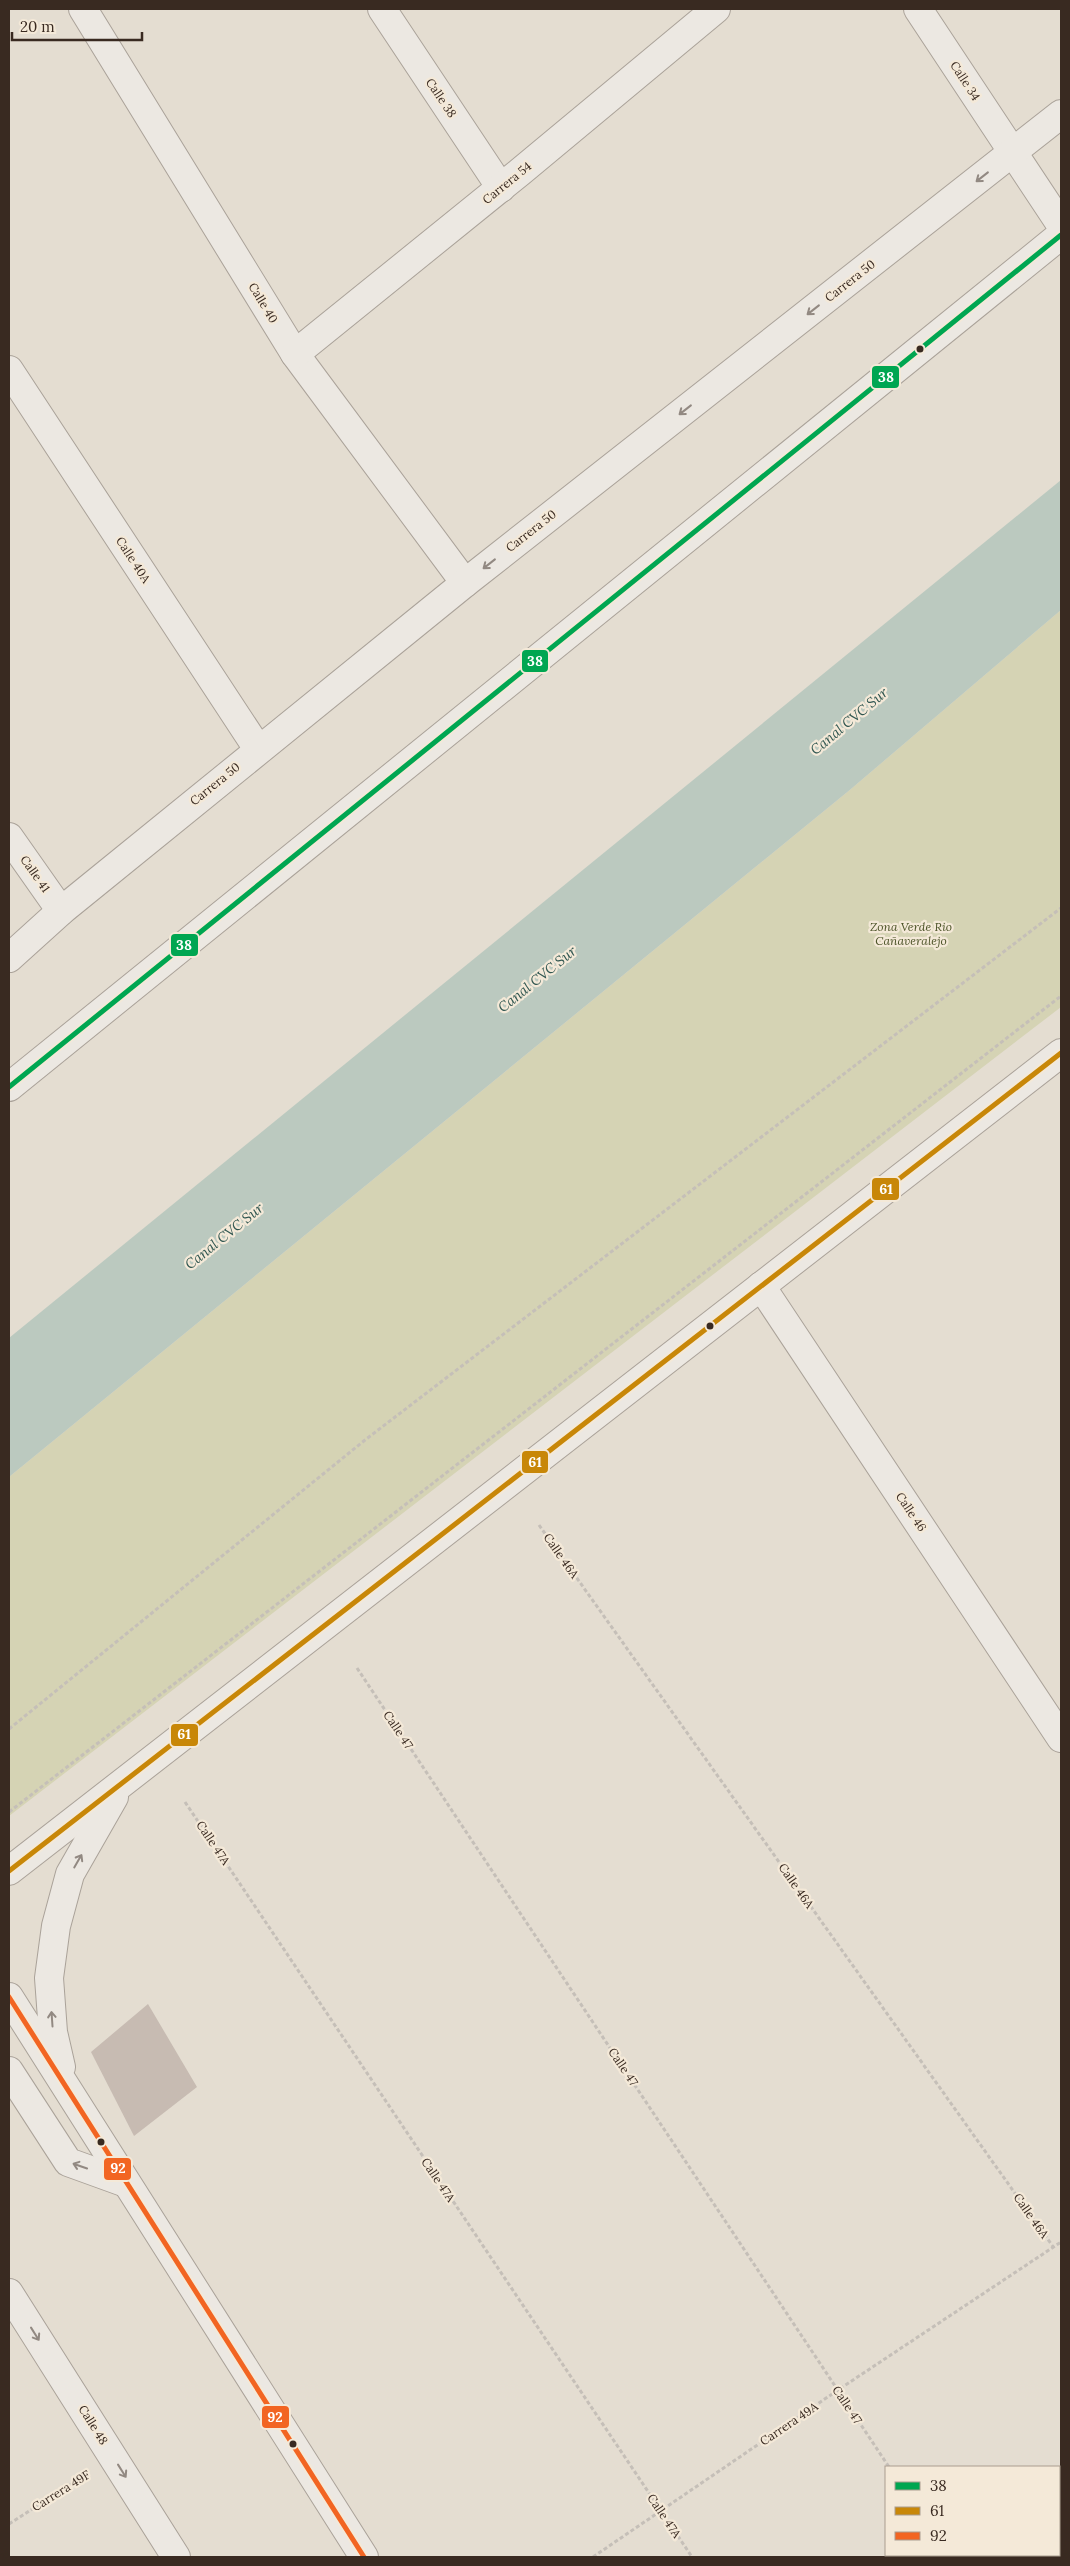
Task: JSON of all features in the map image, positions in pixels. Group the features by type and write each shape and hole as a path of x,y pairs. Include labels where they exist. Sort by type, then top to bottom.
{"street":[{"name":"Calle 40","path":"83,9 295,354 465,583"},
{"name":"Calle 38","path":"382,9 501,188"},
{"name":"Carrera 54","path":"295,354 501,188 716,9"},
{"name":"Calle 34","path":"918,9 1012,154 1061,225"},
{"name":"Carrera 50","path":"9,958 61,911 258,749 465,583 1061,114"},
{"path":"9,1087 1061,236"},
{"name":"Calle 40A","path":"9,370 258,749"},
{"name":"Calle 41","path":"9,836 61,911"},
{"path":"9,1871 1061,1053"},
{"name":"Calle 46","path":"762,1286 1061,1738"},
{"path":"64,2084 53,2032 49,1978 56,1926 70,1874 121,1785"},
{"path":"9,1998 364,2557"},
{"path":"9,2071 68,2162 126,2183"},
{"name":"Calle 48","path":"9,2292 176,2557"}],"path":[{"path":"9,1729 365,1440 1061,908"},
{"path":"9,1812 1061,996"},
{"name":"Calle 46A","path":"539,1525 1054,2248"},
{"name":"Calle 47","path":"357,1668 888,2466"},
{"name":"Calle 47A","path":"185,1802 692,2557"},
{"name":"Carrera 49A","path":"593,2557 838,2390 1061,2242"},
{"name":"Carrera 49F","path":"9,2524 114,2458"}],"green space":[{"name":"Zona Verde Rio Cañaveralejo","path":"1061,610 1061,1007 9,1816 9,1477 851,789"}],"water":[{"name":"Canal CVC Sur","path":"1061,480 1061,610 851,789 9,1477 9,1338"}],"building":[{"path":"148,2004 197,2087 134,2136 91,2052"}],"transit line":[{"name":"38","path":"9,1087 1061,235"},
{"name":"61","path":"9,1871 1061,1053"},
{"name":"92","path":"9,1997 364,2557"}]}
